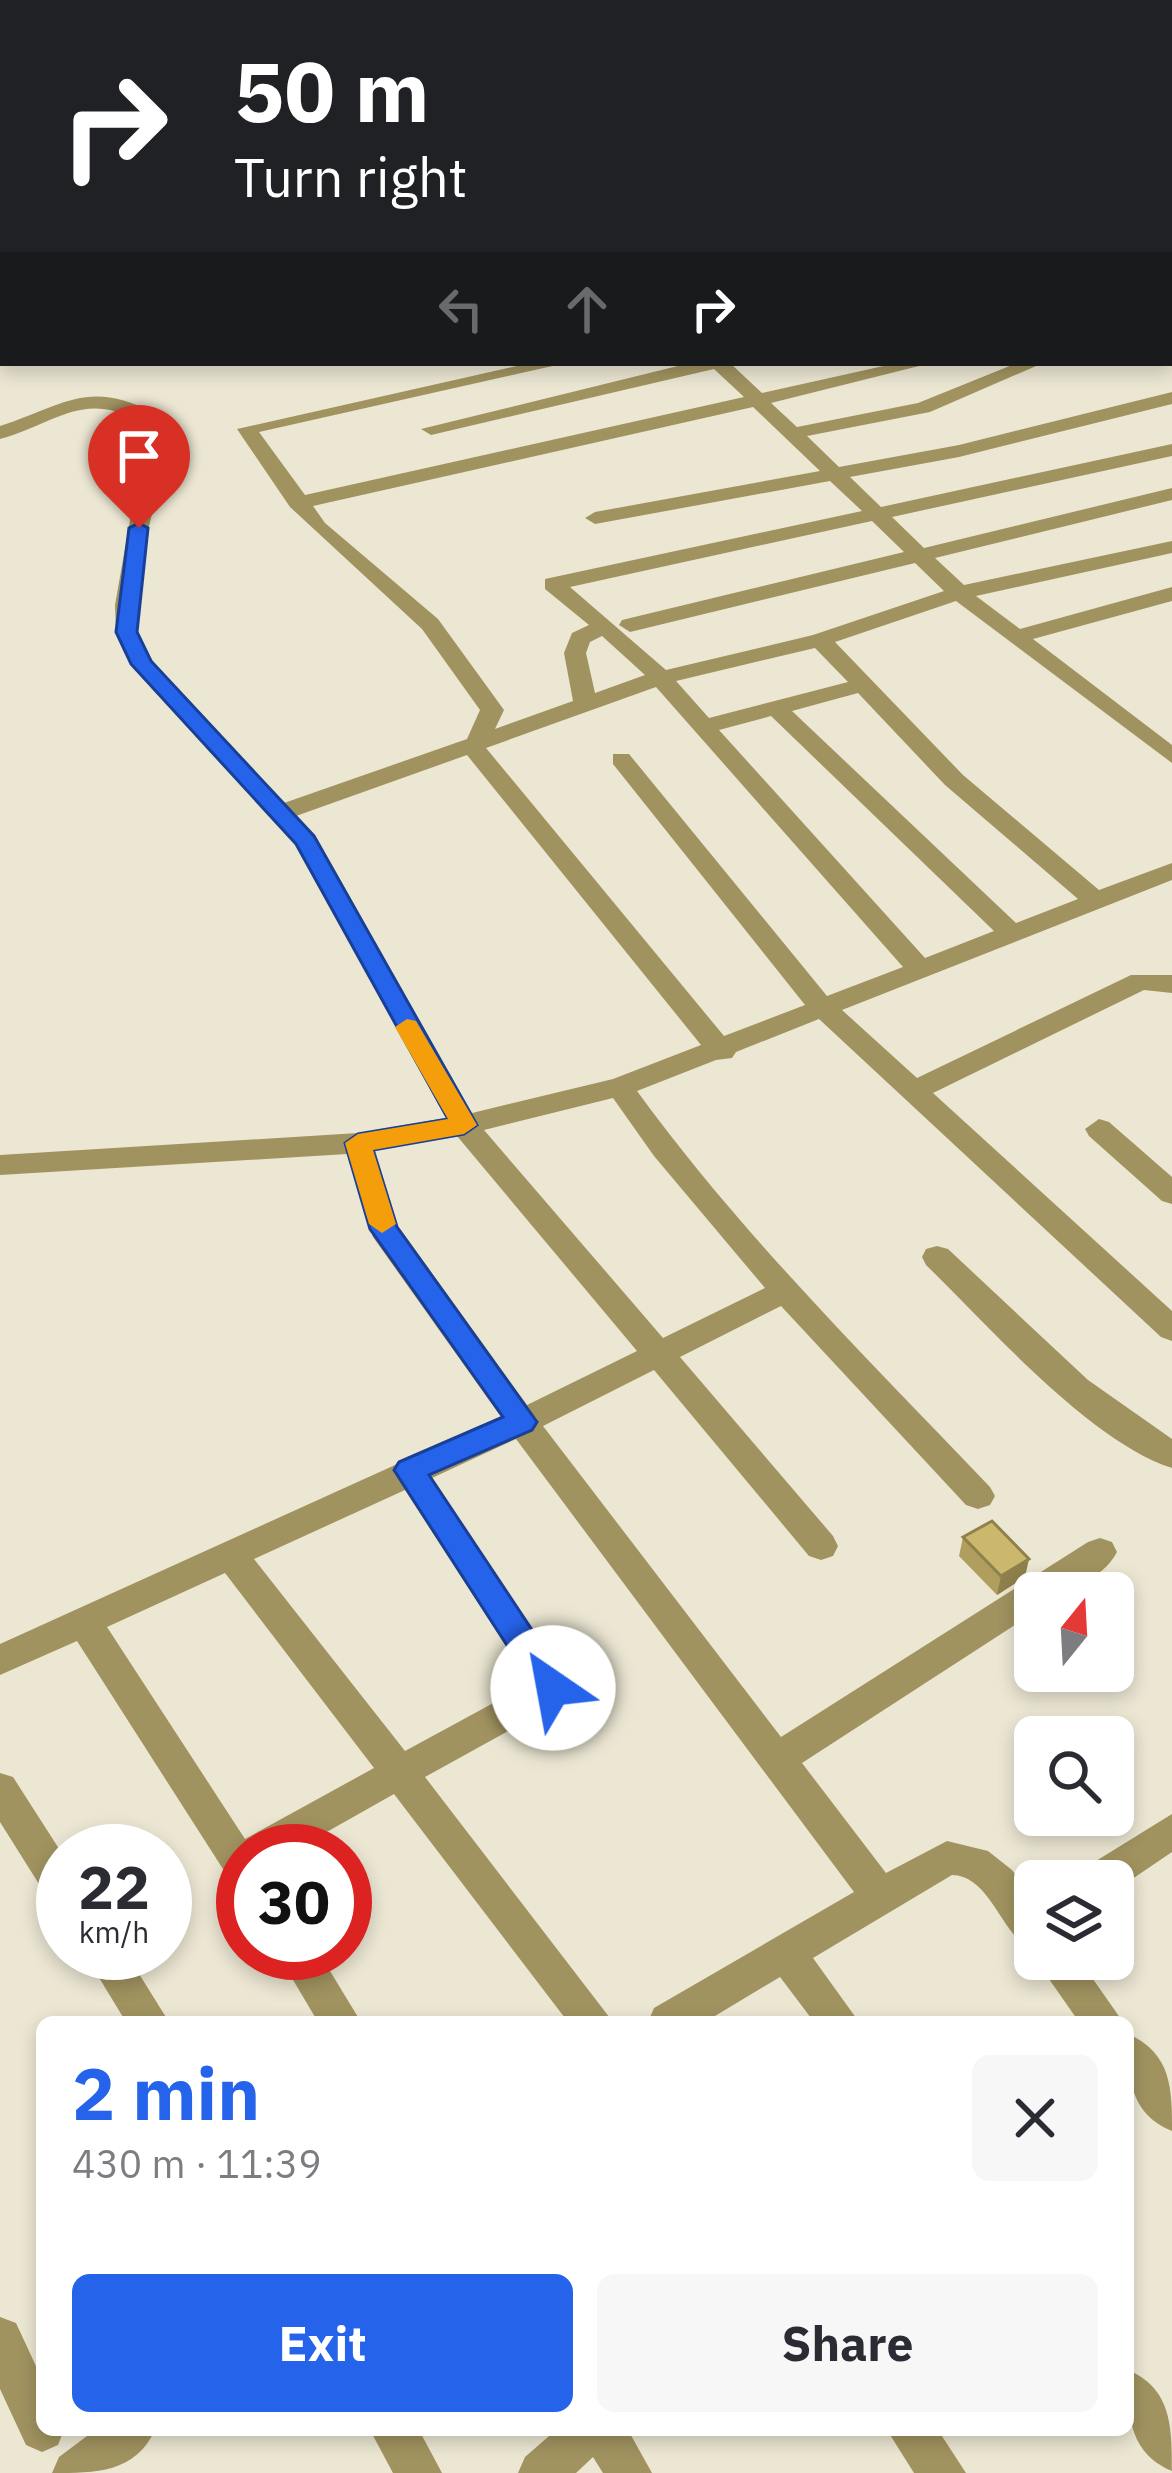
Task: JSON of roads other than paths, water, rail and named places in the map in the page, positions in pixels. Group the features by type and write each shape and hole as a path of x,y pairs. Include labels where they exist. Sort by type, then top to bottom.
{"street":[{"path":"474,748 492,710 443,641 297,503 247,429 543,366"},
{"path":"431,429 716,366"},
{"path":"727,366 875,517 959,592 1172,756"},
{"path":"297,503 909,366"},
{"path":"794,433 922,408 1027,366"},
{"path":"595,518 959,451 1172,398"},
{"path":"0,433 79,399 123,404 148,418 152,452 127,632 142,664 306,841 464,1125 821,1546"},
{"path":"919,968 657,680 645,661 553,584 1172,450"},
{"path":"630,625 1172,494"},
{"path":"280,813 657,680 820,640 959,592 1172,548"},
{"path":"1018,636 1172,594"},
{"path":"585,703 575,653 580,638 604,627"},
{"path":"820,640 954,780 1096,901"},
{"path":"702,727 860,686"},
{"path":"778,710 1011,933"},
{"path":"474,748 722,1052"},
{"path":"621,759 821,1006 1172,1329"},
{"path":"0,1165 358,1143 464,1125 620,1087 722,1052 821,1006 1172,871"},
{"path":"914,1091 1140,981 1172,983"},
{"path":"620,1087 664,1149 785,1291 979,1496"},
{"path":"1100,1129 1172,1194"},
{"path":"358,1143 384,1229 522,1422 881,1897"},
{"path":"937,1258 1078,1392 1125,1429 1172,1455"},
{"path":"0,1660 522,1422 785,1291"},
{"path":"307,1824 553,1688 410,1470"},
{"path":"1068,1572 1100,1552"},
{"path":"231,1555 588,2016"},
{"path":"777,1759 1014,1607"},
{"path":"84,1622 221,1824"},
{"path":"0,1790 36,1846"},
{"path":"1128,1860 1172,1831"},
{"path":"678,2016 947,1858 960,1856 987,1871 1014,1904"},
{"path":"785,1953 834,2016"},
{"path":"121,1980 144,2016"},
{"path":"314,1980 337,2016"},
{"path":"1071,1980 1098,2016"},
{"path":"1134,2062 1172,2111"},
{"path":"0,2339 36,2416"},
{"path":"1134,2400 1172,2448"},
{"path":"45,2436 63,2473"},
{"path":"74,2473 124,2436"},
{"path":"397,2436 419,2473"},
{"path":"541,2473 583,2436"},
{"path":"606,2436 629,2473"},
{"path":"915,2436 943,2473"}]}
